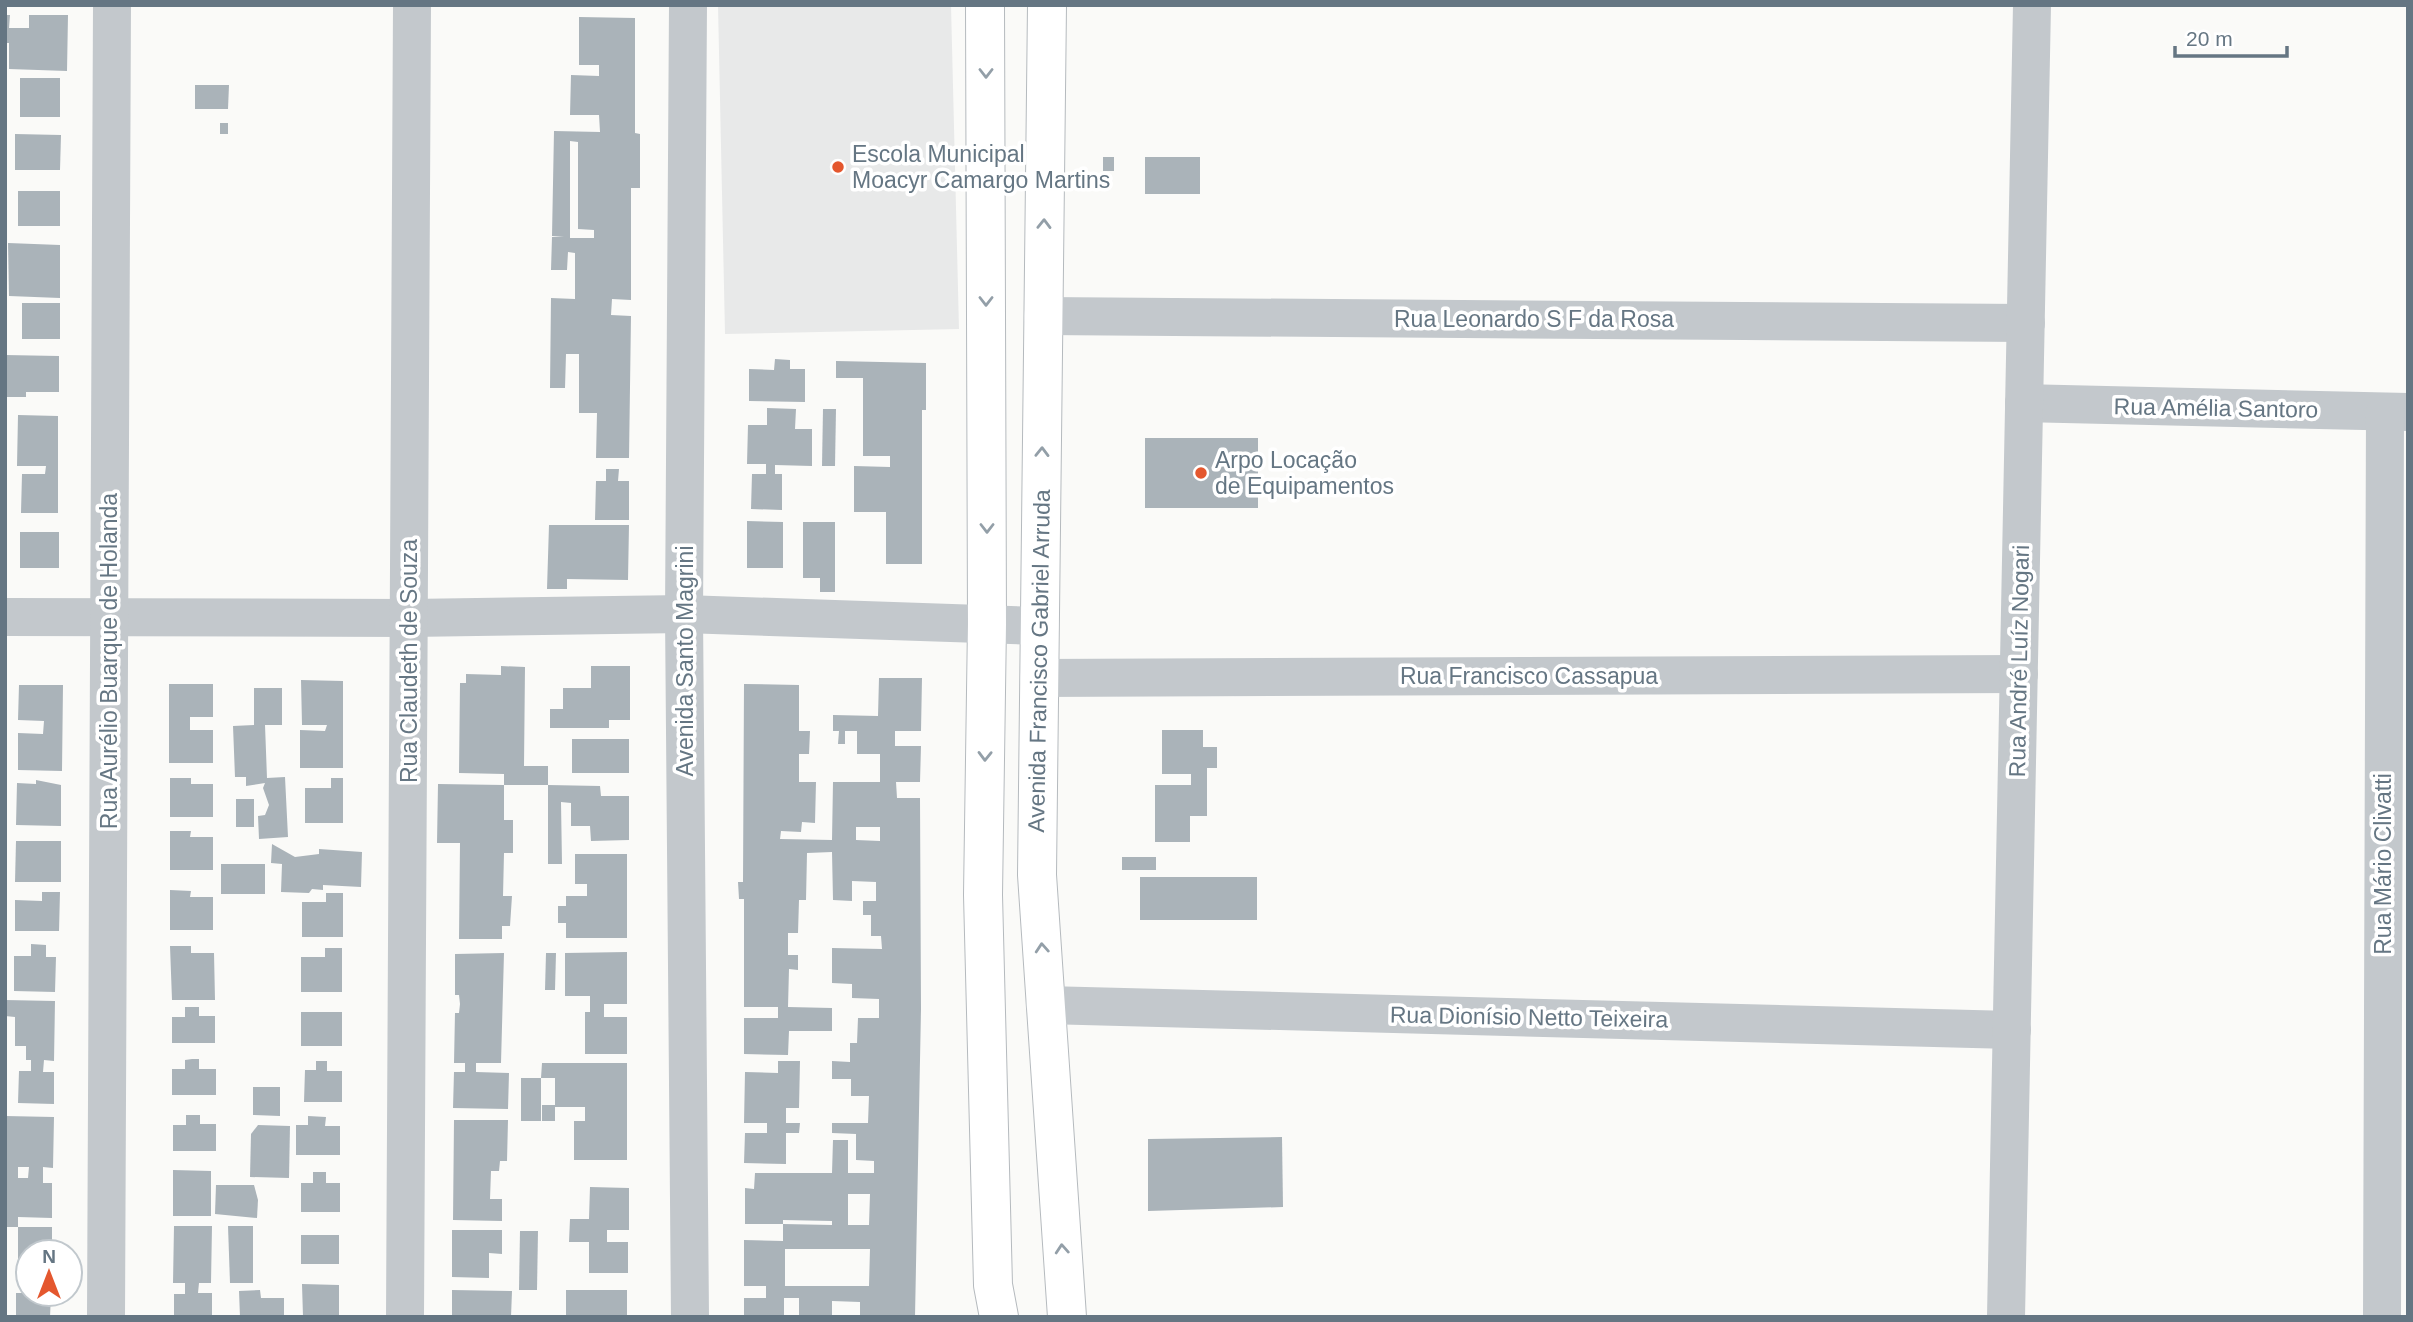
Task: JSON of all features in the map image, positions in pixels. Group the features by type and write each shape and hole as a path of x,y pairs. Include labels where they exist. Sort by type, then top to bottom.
{"main road":[{"path":"985,5 987,624 983,895 994,1306"},
{"name":"Avenida Francisco Gabriel Arruda","path":"1047,5 1037,875 1067,1317"}],"street":[{"name":"Rua Aurélio Buarque de Holanda","path":"106,1317 112,5"},
{"name":"Rua Claudeth de Souza","path":"405,1317 412,5"},
{"name":"Avenida Santo Magrini","path":"688,5 684,614 690,1317"},
{"name":"Rua André Luíz Nogari","path":"2006,1317 2032,5"},
{"name":"Rua Leonardo S F da Rosa","path":"1043,316 2025,323"},
{"name":"Rua Amélia Santoro","path":"2024,403 2396,412"},
{"name":"Rua Mário Clivatti","path":"2382,1317 2396,412"},
{"path":"5,617 410,618 684,614 1040,626"},
{"name":"Rua Francisco Cassapua","path":"1039,678 2019,674"},
{"name":"Rua Dionísio Netto Teixeira","path":"1045,1005 2012,1030"}],"shaded area":[{"name":"Escola Municipal Moacyr Camargo Martins","path":"718,5 951,5 959,329 725,334"}],"building":[{"path":"5,15 10,15 9,28 29,28 29,15 68,15 67,71 9,69"},
{"path":"579,17 635,18 635,133 640,134 640,188 631,188 631,300 612,299 611,315 631,316 629,458 596,458 597,413 579,413 579,354 566,354 565,388 550,388 551,298 575,299 575,253 568,252 567,270 551,270 552,237 564,237 552,236 554,131 600,132 599,115 570,115 571,75 599,76 599,65 579,65","holes":["570,141 578,142 578,229 594,230 594,238 570,238"]},
{"path":"20,78 60,78 60,117 20,117"},
{"path":"195,85 229,85 228,109 195,109"},
{"path":"220,123 228,123 228,134 220,134"},
{"path":"15,134 61,135 60,170 15,170"},
{"path":"1103,157 1114,157 1114,171 1103,171"},
{"path":"1145,157 1200,157 1200,194 1145,194"},
{"path":"18,191 60,191 60,226 18,226"},
{"path":"8,243 60,245 60,298 9,296"},
{"path":"22,303 60,303 60,339 22,339"},
{"path":"5,355 59,356 59,392 26,392 26,397 7,397"},
{"path":"775,359 790,360 790,369 805,369 805,402 749,401 749,369 774,370"},
{"path":"836,361 926,363 926,410 922,410 922,564 886,564 886,512 854,512 854,466 890,467 890,456 863,456 863,378 836,378"},
{"path":"767,408 796,409 795,429 812,429 812,466 775,465 775,474 782,474 782,510 751,509 752,474 766,474 766,464 747,464 748,425 767,425"},
{"path":"823,409 836,409 835,466 822,466"},
{"path":"18,415 58,416 58,513 21,513 22,474 45,474 46,466 17,466"},
{"name":"Arpo Locação de Equipamentos","path":"1145,438 1258,438 1258,508 1145,508"},
{"path":"606,469 619,469 618,481 629,481 629,520 595,520 596,481 606,481"},
{"path":"747,521 783,522 783,568 747,568"},
{"path":"803,522 835,522 835,592 820,592 820,578 803,578"},
{"path":"549,525 629,525 628,580 567,579 567,589 547,589"},
{"path":"20,532 59,532 59,568 20,568"},
{"path":"501,666 525,667 524,766 548,766 548,785 504,785 504,774 459,773 460,683 466,683 466,674 501,675"},
{"path":"591,666 630,666 630,720 609,720 609,728 550,728 550,709 563,709 563,688 591,688"},
{"path":"879,678 922,678 921,731 895,731 895,746 921,746 920,782 896,782 897,798 920,798 921,1009 915,1317 860,1317 860,1302 832,1301 832,1317 799,1317 799,1298 784,1298 784,1317 744,1317 744,1298 766,1298 766,1286 744,1286 744,1240 783,1241 783,1224 745,1224 745,1188 754,1189 755,1173 832,1173 833,1140 848,1140 848,1173 874,1173 874,1161 856,1160 856,1134 832,1133 832,1123 868,1123 869,1096 851,1096 851,1079 832,1079 832,1061 850,1062 850,1043 857,1043 858,1018 879,1018 879,999 852,998 852,984 832,983 832,948 882,949 881,936 871,936 871,915 863,915 863,901 876,901 876,882 852,881 852,901 833,900 832,852 807,853 806,900 799,900 798,933 788,933 788,955 798,955 798,970 789,969 788,1007 832,1008 832,1031 789,1031 788,1055 744,1054 744,1018 778,1018 778,1007 744,1007 744,899 739,899 738,882 743,882 744,684 799,685 799,731 810,731 809,754 799,754 799,782 816,782 815,823 802,822 801,832 781,831 780,839 832,840 833,782 880,782 880,754 857,754 857,731 845,731 845,744 838,744 839,731 833,731 833,715 878,716","holes":["856,827 880,827 880,841 856,840","848,1194 870,1194 869,1225 848,1225","783,1220 832,1221 832,1225 783,1224","785,1249 870,1249 869,1286 785,1286"]},
{"path":"301,680 343,681 343,768 300,768 300,730 325,731 327,725 302,725"},
{"path":"169,684 213,684 213,717 190,717 190,730 213,730 213,763 169,763"},
{"path":"19,685 63,685 62,771 18,770 18,733 43,734 44,721 18,720"},
{"path":"254,688 282,688 282,725 265,725 267,778 285,777 288,837 259,839 258,816 265,815 269,805 263,788 265,783 246,786 246,777 235,777 233,726 254,725"},
{"path":"1162,730 1203,730 1203,747 1217,747 1217,768 1207,768 1207,816 1190,816 1190,842 1155,842 1155,785 1191,785 1191,774 1162,774"},
{"path":"572,739 629,739 629,773 572,773"},
{"path":"170,778 191,778 191,784 213,784 213,817 170,817"},
{"path":"331,778 343,778 343,823 305,823 305,788 331,788"},
{"path":"36,780 61,785 61,826 16,825 17,783 36,784"},
{"path":"438,784 504,785 504,820 513,820 513,853 504,853 503,896 512,896 510,926 502,926 502,939 459,939 460,843 437,843"},
{"path":"548,785 600,786 601,796 629,796 629,840 591,841 590,826 571,826 571,803 561,802 562,864 548,864"},
{"path":"236,799 254,799 254,827 236,827"},
{"path":"170,831 191,831 190,837 213,837 213,870 170,870"},
{"path":"16,841 61,841 61,882 15,882"},
{"path":"272,844 295,857 319,854 319,849 362,852 361,887 323,885 323,890 312,889 309,893 281,892 282,864 271,863"},
{"path":"575,854 627,854 627,938 566,938 566,923 558,923 558,906 566,906 566,896 587,896 587,884 575,884"},
{"path":"1122,857 1156,857 1156,870 1122,870"},
{"path":"221,864 265,864 265,894 221,894"},
{"path":"1140,877 1257,877 1257,920 1140,920"},
{"path":"170,890 191,891 190,897 213,897 213,930 170,930"},
{"path":"42,892 60,892 59,931 15,931 15,900 42,901"},
{"path":"326,893 343,893 343,937 302,937 302,902 326,902"},
{"path":"31,944 46,945 46,957 56,957 55,992 14,991 14,956 31,956"},
{"path":"170,946 191,946 191,953 214,953 215,1000 172,1000"},
{"path":"325,948 342,948 342,992 301,992 301,957 325,957"},
{"path":"627,952 627,1004 604,1004 604,1017 627,1017 627,1054 585,1054 585,1012 590,1012 590,996 565,996 565,953"},
{"path":"504,953 501,1063 476,1063 476,1072 509,1073 508,1109 453,1108 454,1072 465,1072 465,1063 454,1063 455,1013 459,1013 460,1004 459,995 455,995 455,954"},
{"path":"546,953 556,953 555,990 545,990"},
{"path":"5,1000 55,1001 54,1061 44,1060 43,1072 54,1072 54,1104 18,1103 19,1071 31,1071 31,1060 26,1060 26,1046 15,1046 15,1017 5,1016"},
{"path":"185,1007 199,1007 199,1016 215,1016 215,1043 172,1043 172,1017 185,1017"},
{"path":"301,1012 342,1012 342,1046 301,1046"},
{"path":"199,1059 199,1069 216,1069 216,1095 172,1095 172,1069 185,1069 185,1060"},
{"path":"316,1061 327,1061 327,1071 342,1071 342,1102 304,1102 305,1070 316,1070"},
{"path":"778,1061 800,1061 799,1108 786,1108 786,1123 800,1123 799,1133 786,1133 786,1164 744,1163 745,1133 767,1133 767,1123 744,1123 745,1072 778,1073"},
{"path":"542,1063 627,1063 627,1160 574,1160 574,1121 585,1121 585,1107 555,1107 555,1121 542,1121 542,1105 555,1105 555,1078 541,1078"},
{"path":"521,1078 541,1078 541,1121 521,1121"},
{"path":"253,1087 280,1087 280,1116 253,1115"},
{"path":"186,1115 200,1115 200,1124 216,1124 216,1151 173,1151 173,1125 186,1125"},
{"path":"5,1116 54,1117 53,1168 43,1167 43,1183 52,1183 52,1218 18,1217 18,1227 5,1227","holes":["18,1167 29,1167 28,1178 18,1178"]},
{"path":"308,1116 326,1117 325,1126 340,1126 340,1155 296,1155 296,1125 308,1125"},
{"path":"454,1120 508,1120 507,1161 500,1161 499,1171 491,1171 490,1199 502,1199 502,1221 453,1220"},
{"path":"258,1125 290,1126 289,1178 250,1177 251,1134"},
{"path":"1282,1137 1283,1207 1148,1211 1148,1139"},
{"path":"173,1170 211,1171 211,1216 173,1216"},
{"path":"313,1172 326,1172 326,1183 340,1183 340,1212 301,1212 301,1183 313,1183"},
{"path":"216,1185 254,1185 258,1200 257,1218 215,1214"},
{"path":"590,1187 629,1188 629,1230 607,1230 607,1242 628,1242 628,1273 589,1273 589,1242 569,1242 570,1219 589,1219"},
{"path":"174,1226 212,1226 211,1283 199,1283 198,1293 212,1293 212,1317 174,1317 174,1294 185,1294 185,1283 173,1283"},
{"path":"228,1226 253,1226 253,1283 230,1283"},
{"path":"18,1227 52,1227 52,1238 18,1238"},
{"path":"452,1230 502,1230 502,1254 489,1253 489,1278 452,1277"},
{"path":"520,1231 538,1231 537,1290 519,1290"},
{"path":"301,1235 339,1235 339,1264 301,1264"},
{"path":"302,1284 339,1285 339,1317 303,1317"},
{"path":"260,1290 261,1298 284,1298 284,1317 240,1317 239,1291"},
{"path":"452,1290 512,1291 511,1317 452,1317"},
{"path":"566,1290 627,1290 627,1317 566,1317"},
{"path":"16,1308 50,1308 50,1317 16,1317"}],"place":[{"name":"Escola Municipal Moacyr Camargo Martins","path":"838,167"},
{"name":"Arpo Locação de Equipamentos","path":"1201,473"}]}
